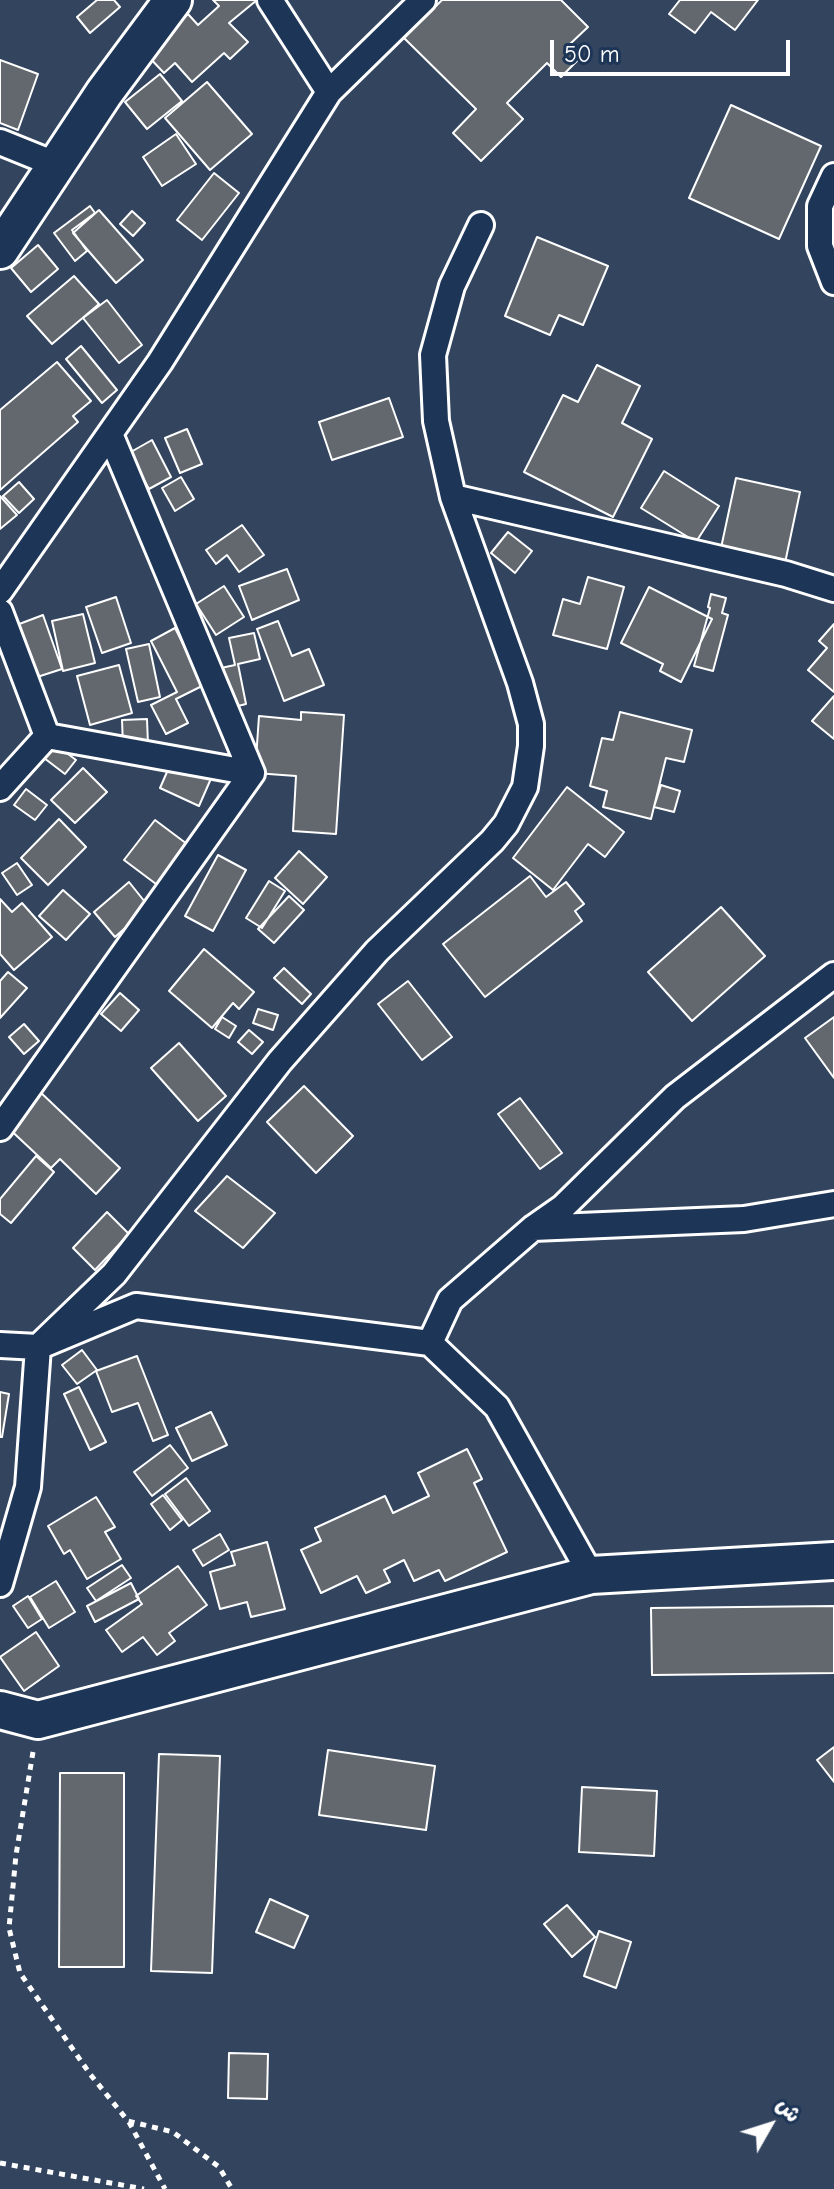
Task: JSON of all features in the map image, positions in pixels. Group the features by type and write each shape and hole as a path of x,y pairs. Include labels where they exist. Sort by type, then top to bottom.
{"street":[{"path":"0,250 104,93 173,0"},
{"path":"270,0 329,92"},
{"path":"0,591 160,362 329,92 423,0"},
{"path":"0,142 57,165"},
{"path":"834,176 820,206 820,246 834,282"},
{"path":"0,1584 28,1487 38,1347 114,1274 280,1061 377,951 492,841 525,787 531,724 527,704 453,497 436,421 433,355 452,286 481,225"},
{"path":"110,434 252,773"},
{"path":"453,497 786,574 834,589"},
{"path":"0,612 47,736"},
{"path":"47,736 252,773"},
{"path":"0,788 47,736"},
{"path":"0,1128 252,773"},
{"path":"430,1343 450,1300 533,1228 563,1207 675,1097 834,975"},
{"path":"533,1228 744,1219 834,1204"},
{"path":"0,1345 38,1347 136,1306 430,1343 497,1407 591,1575"},
{"path":"0,1710 38,1720 591,1575 834,1561"}],"path":[{"path":"38,1720 16,1855 9,1928 20,1973 90,2074 128,2121 165,2189"},
{"path":"128,2121 173,2132 219,2167 232,2189"},
{"path":"0,2163 144,2189"}],"building":[{"path":"97,0 114,0 120,7 90,33 77,17"},
{"path":"213,0 257,0 229,23 248,42 230,59 224,53 192,82 175,63 164,73 146,54 188,14 198,25 219,6"},
{"path":"442,0 561,0 588,27 570,44 582,56 561,77 547,63 507,103 523,119 481,161 453,133 476,109 404,38"},
{"path":"680,0 758,0 735,30 711,12 695,33 669,14"},
{"path":"0,60 38,74 18,130 0,123"},
{"path":"160,74 182,101 147,129 125,102"},
{"path":"207,82 252,134 210,170 165,118"},
{"path":"731,105 821,146 779,239 689,198"},
{"path":"176,134 196,164 162,186 143,157"},
{"path":"214,173 239,193 202,240 177,220"},
{"path":"90,206 95,213 72,230 87,251 75,261 54,233"},
{"path":"99,210 143,260 116,283 73,233"},
{"path":"132,211 145,223 133,236 120,224"},
{"path":"537,237 608,266 583,325 559,315 550,335 505,316"},
{"path":"38,245 58,269 31,292 11,268"},
{"path":"74,276 99,304 52,344 27,316"},
{"path":"107,300 142,345 119,363 83,318"},
{"path":"81,346 117,390 102,403 66,359"},
{"path":"57,362 91,401 73,416 78,422 0,490 0,410"},
{"path":"597,365 640,386 622,423 652,439 613,517 524,472 563,395 578,402"},
{"path":"389,398 403,437 332,460 319,422"},
{"path":"187,429 202,464 180,473 165,438"},
{"path":"152,440 171,477 149,489 129,453"},
{"path":"664,471 719,506 696,542 641,508"},
{"path":"181,477 194,499 175,511 162,488"},
{"path":"736,478 800,492 785,563 721,548"},
{"path":"19,482 34,499 19,513 3,496"},
{"path":"0,496 17,515 0,529"},
{"path":"242,525 264,555 239,572 227,555 216,564 206,550"},
{"path":"508,532 532,551 515,573 491,553"},
{"path":"287,569 299,600 252,620 239,586"},
{"path":"588,577 624,587 607,649 553,635 563,599 580,604"},
{"path":"224,586 244,617 216,635 196,604"},
{"path":"649,587 712,619 681,682 660,671 663,664 621,643"},
{"path":"711,594 726,598 722,613 728,615 713,671 694,666"},
{"path":"116,597 131,643 102,653 86,607"},
{"path":"83,614 95,663 63,671 52,621"},
{"path":"43,615 62,669 31,679 14,626"},
{"path":"278,621 292,656 309,649 324,685 284,701 257,629"},
{"path":"834,624 834,692 808,670 827,648 819,641"},
{"path":"175,628 204,685 176,699 188,723 166,734 151,705 177,692 151,641"},
{"path":"254,633 260,659 238,664 246,704 230,708 221,668 235,665 229,638"},
{"path":"149,644 160,697 138,702 126,649"},
{"path":"119,665 132,713 90,725 77,676"},
{"path":"834,696 834,739 812,721"},
{"path":"301,712 344,715 336,834 293,831 296,776 255,773 259,716 301,720"},
{"path":"620,712 692,730 684,762 666,758 651,819 603,807 607,791 590,786 602,738 613,740"},
{"path":"147,719 148,745 123,746 122,720"},
{"path":"55,744 76,760 65,774 44,758"},
{"path":"174,756 213,774 199,806 160,788"},
{"path":"83,768 107,792 75,823 51,800"},
{"path":"661,785 680,791 674,812 654,807"},
{"path":"567,787 624,832 605,857 588,844 553,890 513,858"},
{"path":"26,789 47,805 35,820 14,805"},
{"path":"59,819 86,847 48,885 21,858"},
{"path":"155,820 191,847 160,887 124,860"},
{"path":"299,851 327,877 303,904 275,878"},
{"path":"218,855 246,870 213,931 185,916"},
{"path":"17,863 32,885 17,895 2,873"},
{"path":"530,876 546,897 566,882 584,904 575,911 582,921 485,997 443,944"},
{"path":"269,881 285,891 262,928 246,918"},
{"path":"129,882 149,907 115,937 94,912"},
{"path":"63,890 90,914 66,940 39,916"},
{"path":"289,896 304,910 274,943 258,929"},
{"path":"0,899 12,912 22,903 52,937 14,970 0,954"},
{"path":"721,907 765,956 692,1021 648,972"},
{"path":"204,949 254,992 239,1009 233,1003 212,1028 169,991"},
{"path":"284,968 311,994 302,1004 274,978"},
{"path":"8,972 27,988 0,1018 0,981"},
{"path":"408,981 452,1037 422,1060 378,1004"},
{"path":"120,993 139,1010 121,1031 101,1014"},
{"path":"258,1009 278,1015 273,1030 253,1023"},
{"path":"222,1017 236,1026 229,1038 215,1029"},
{"path":"834,1017 834,1078 805,1038"},
{"path":"24,1024 39,1041 24,1054 9,1037"},
{"path":"249,1030 263,1042 252,1054 238,1042"},
{"path":"179,1043 226,1096 198,1121 151,1068"},
{"path":"304,1086 353,1136 316,1173 267,1122"},
{"path":"37,1089 120,1168 96,1194 60,1159 51,1168 4,1124"},
{"path":"520,1098 562,1153 540,1169 498,1114"},
{"path":"36,1156 54,1172 11,1223 0,1214 0,1199"},
{"path":"227,1176 275,1213 243,1248 195,1211"},
{"path":"107,1212 129,1234 95,1270 73,1248"},
{"path":"82,1350 97,1370 77,1384 62,1365"},
{"path":"137,1356 168,1435 153,1441 138,1403 112,1412 96,1371"},
{"path":"79,1387 106,1442 90,1450 64,1394"},
{"path":"0,1392 9,1394 2,1437 0,1437"},
{"path":"211,1412 227,1445 192,1461 176,1428"},
{"path":"170,1445 188,1468 152,1496 134,1472"},
{"path":"467,1449 482,1479 474,1483 507,1552 445,1581 439,1570 414,1581 404,1560 384,1570 390,1582 366,1593 357,1576 321,1593 301,1550 321,1541 315,1528 385,1496 393,1513 429,1496 418,1473"},
{"path":"186,1478 210,1511 189,1526 165,1494"},
{"path":"163,1495 182,1520 170,1530 151,1504"},
{"path":"96,1497 115,1527 105,1532 121,1559 87,1579 70,1550 64,1554 48,1526"},
{"path":"220,1534 229,1550 203,1566 193,1550"},
{"path":"267,1542 285,1609 251,1617 247,1602 220,1609 210,1572 235,1565 231,1552"},
{"path":"122,1565 131,1578 96,1601 87,1588"},
{"path":"178,1566 207,1605 169,1633 175,1641 157,1655 143,1637 122,1652 106,1630 142,1604 136,1596"},
{"path":"56,1581 75,1612 49,1628 30,1597"},
{"path":"131,1583 139,1599 95,1622 87,1606"},
{"path":"28,1596 42,1619 28,1628 13,1606"},
{"path":"834,1606 834,1673 652,1675 651,1608"},
{"path":"36,1632 59,1666 24,1691 0,1657"},
{"path":"834,1747 834,1782 817,1760"},
{"path":"328,1750 435,1766 426,1830 319,1815"},
{"path":"159,1754 220,1756 212,1973 151,1971"},
{"path":"60,1773 124,1773 124,1967 59,1967"},
{"path":"582,1787 657,1791 654,1856 579,1852"},
{"path":"270,1899 308,1916 294,1948 256,1932"},
{"path":"567,1905 595,1937 572,1957 544,1924"},
{"path":"599,1931 631,1942 616,1988 584,1976"},
{"path":"229,2053 268,2054 267,2099 228,2098"}]}
